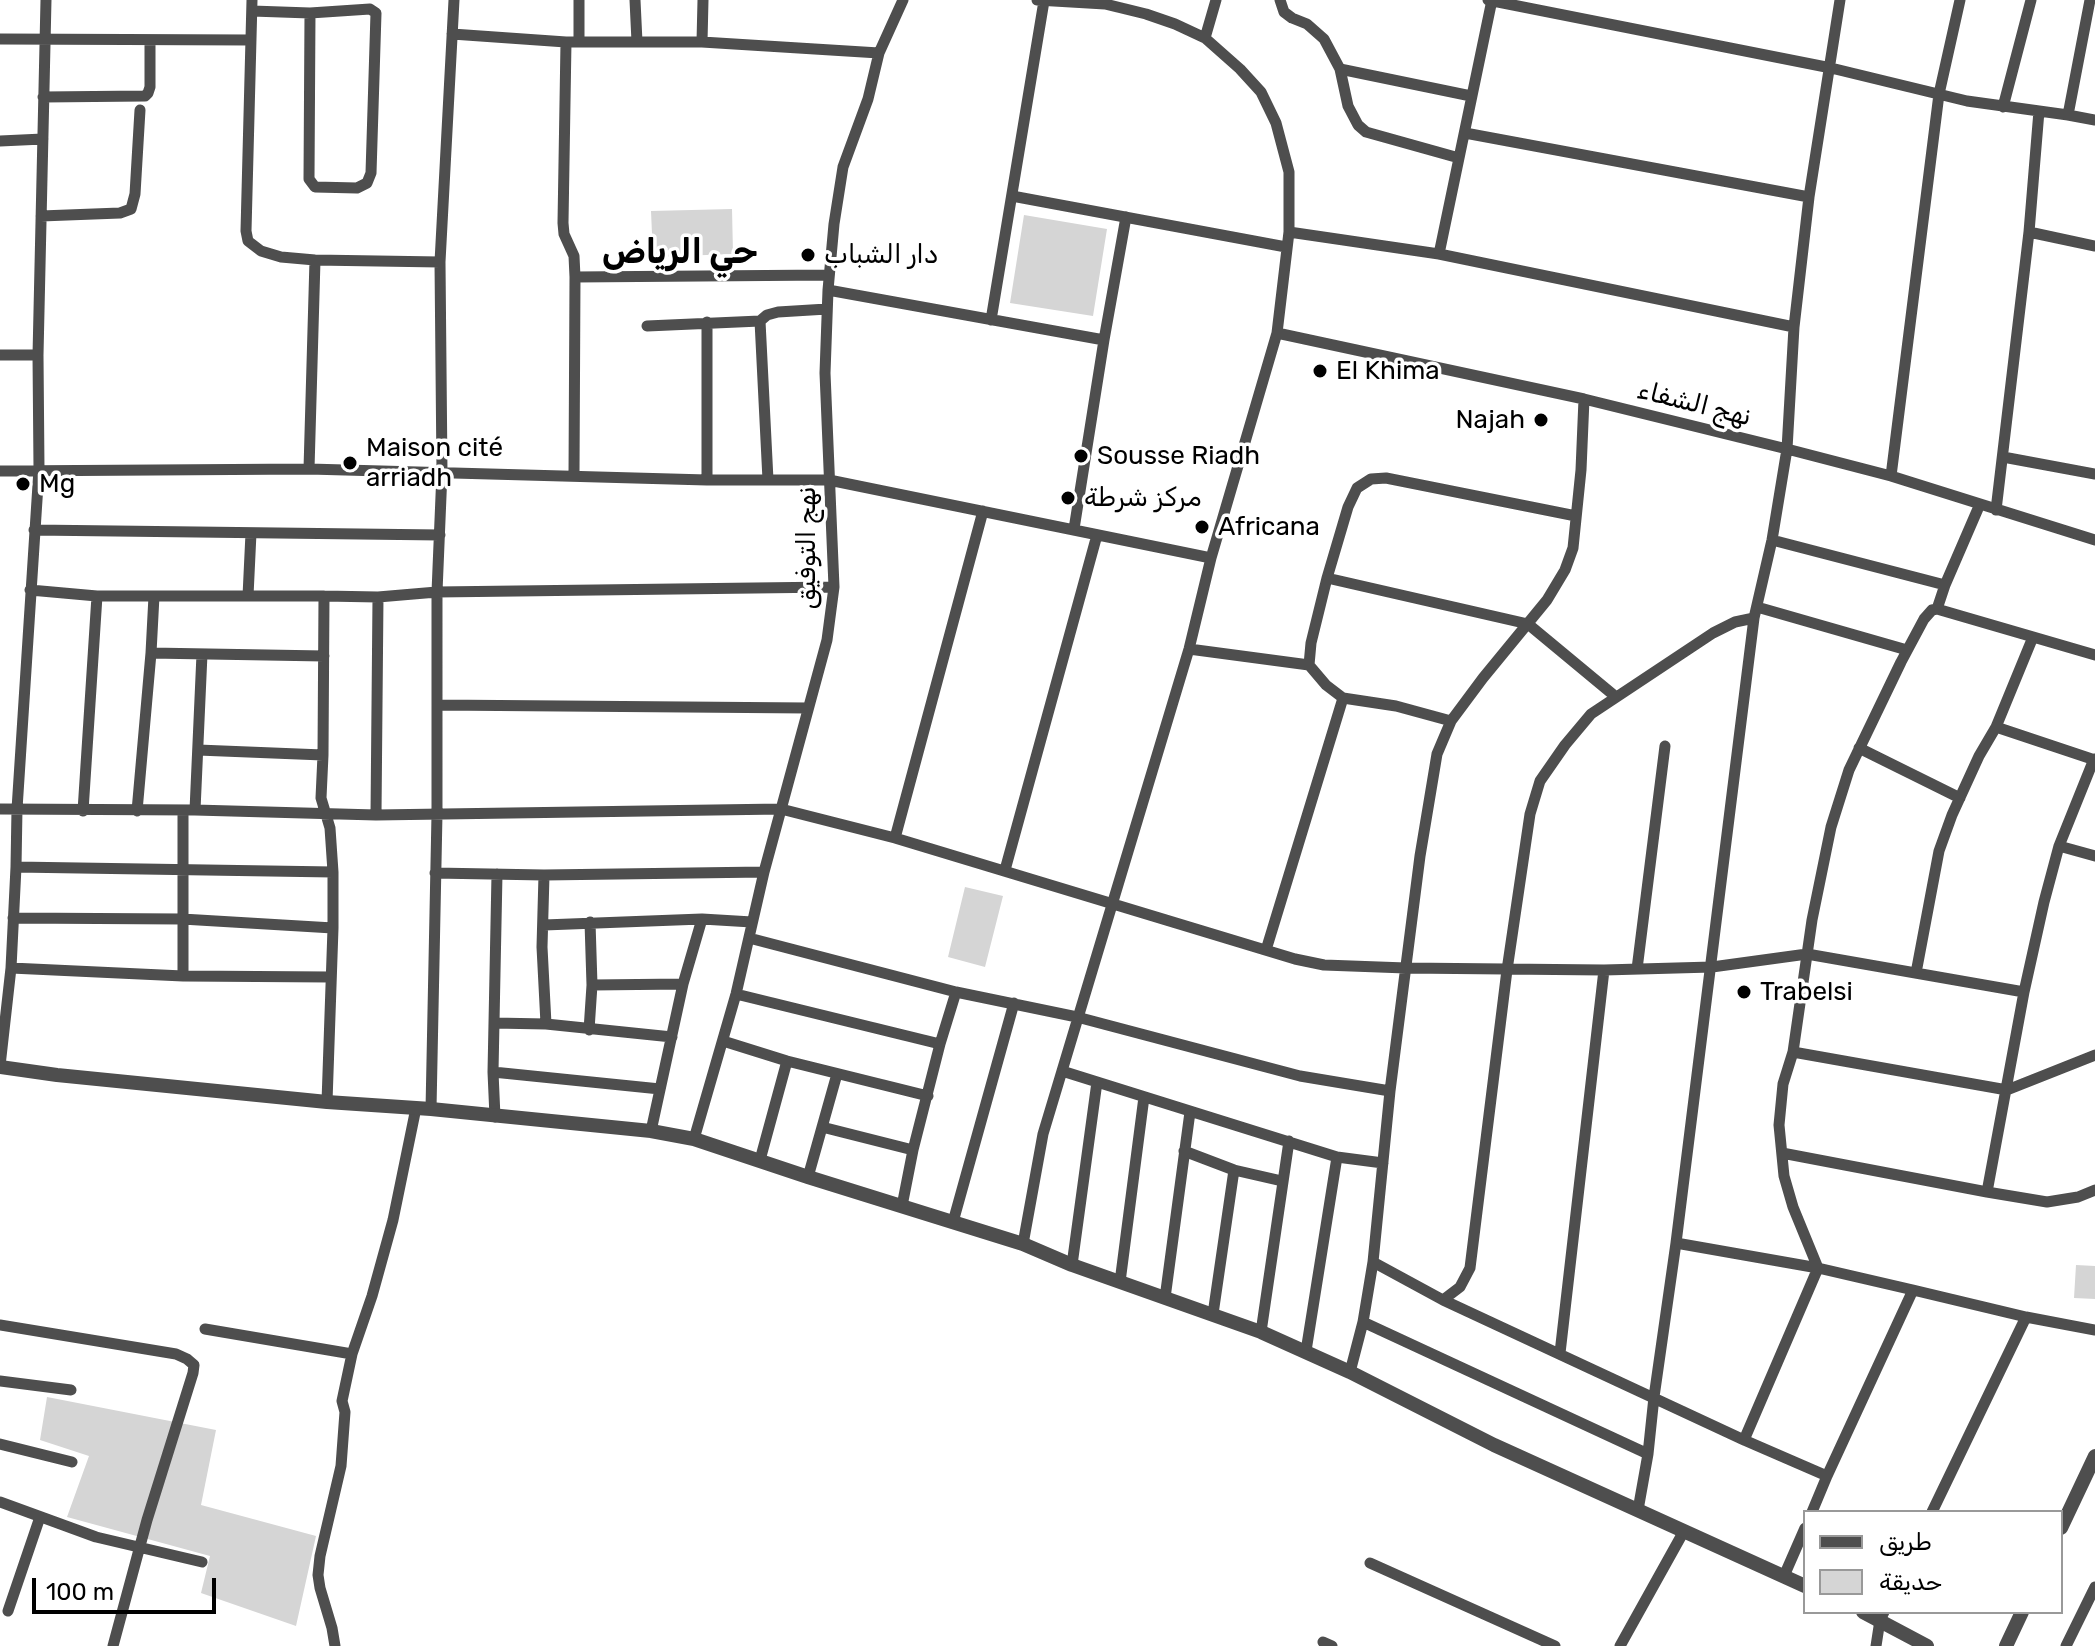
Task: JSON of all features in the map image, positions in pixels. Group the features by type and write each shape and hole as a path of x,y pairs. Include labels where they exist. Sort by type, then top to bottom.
{"street":[{"path":"46,0 38,355 39,469 17,809 11,968 0,1067 327,1102 423,1108 651,1131 694,1139 1023,1244 1072,1265 1261,1332 1350,1372 1494,1445 1803,1585"},
{"path":"335,1646 318,1575 341,1466 345,1412 342,1401 352,1354 372,1296 423,1108 437,814 437,592 442,472 440,262 454,0"},
{"path":"574,475 575,277 574,256 564,234 563,223 572,41 579,0"},
{"path":"635,0 637,42"},
{"path":"702,42 703,0"},
{"name":"نهج التوفيق","path":"694,1139 736,994 764,872 827,640 834,587 825,373 834,224 843,167 868,99 879,53 903,0"},
{"path":"1023,1244 1043,1134 1189,649 1211,558 1277,333 1289,232 1289,172 1276,123 1261,92 1240,69 1205,38 1146,14 1106,2 1037,0"},
{"path":"1205,38 1216,0"},
{"path":"1280,0 1284,12 1307,24 1324,39 1340,69 1348,106 1358,125 1366,132 1459,158"},
{"path":"1439,254 1491,0 1831,68 2003,107 2095,120"},
{"path":"1638,1510 1676,1243 1756,612 1787,449 1794,327 1809,197 1840,0"},
{"path":"1891,476 1939,94 1960,0"},
{"path":"2003,107 2031,0"},
{"path":"2068,115 2090,0"},
{"path":"991,320 1044,1"},
{"path":"310,13 309,179 315,187 357,188 367,183 371,173 376,13 370,9 310,13 252,6 248,241 270,255 315,260 440,262"},
{"path":"452,34 572,41 702,42 879,53"},
{"path":"0,39 251,40"},
{"path":"43,97 145,96 150,87 150,40"},
{"path":"1340,69 1471,96"},
{"path":"41,216 120,213 131,209 135,194 140,110"},
{"path":"1996,510 2029,232 2039,111"},
{"path":"1465,133 1809,197"},
{"path":"0,141 43,139"},
{"path":"1012,196 1286,247"},
{"path":"1074,529 1126,217"},
{"path":"1289,232 1439,254 1794,327"},
{"path":"2029,232 2095,246"},
{"path":"309,469 315,260"},
{"path":"575,277 829,275"},
{"path":"828,290 1104,340"},
{"path":"647,326 760,321 778,312 827,309"},
{"path":"760,321 768,480"},
{"path":"707,322 707,480"},
{"name":"نهج الشفاء","path":"1277,333 1584,399 1787,449 1891,476 2095,540"},
{"path":"0,355 38,355"},
{"path":"1350,1372 1363,1322 1373,1262 1390,1091 1420,856 1437,754 1451,721 1547,600 1565,570 1573,548 1584,399"},
{"path":"2003,457 2095,474"},
{"path":"0,471 309,469 707,480 829,480 1211,558"},
{"path":"1309,665 1311,643 1327,578 1348,507 1357,488 1371,479 1386,478 1576,516"},
{"path":"1937,609 1980,504"},
{"path":"895,838 983,511"},
{"path":"34,530 440,535"},
{"path":"248,596 251,533"},
{"path":"1005,870 1097,535"},
{"path":"1772,540 1945,585"},
{"path":"1327,578 1528,624 1616,697"},
{"path":"30,590 97,596 378,597 437,592 834,587"},
{"path":"83,811 97,596"},
{"path":"137,811 154,596"},
{"path":"324,596 321,798 330,828 333,872 327,1102"},
{"path":"376,815 378,597"},
{"path":"1744,1440 1818,1268 1784,1176 1779,1125 1783,1084 1793,1052 1807,954 1831,827 1849,770 1907,650 1932,610 2095,655"},
{"path":"1443,1300 1460,1287 1470,1268 1530,814 1540,781 1565,745 1591,714 1713,633 1756,612 1907,650"},
{"path":"1916,973 1939,851 2033,637"},
{"path":"1189,649 1309,665 1326,685 1343,698 1396,706 1451,721"},
{"path":"151,653 324,656"},
{"path":"183,976 183,869 198,750 202,654"},
{"path":"1266,950 1343,698"},
{"path":"437,705 808,708"},
{"path":"1987,1192 2044,902 2059,846 2095,760 1996,727"},
{"path":"1637,969 1665,746"},
{"path":"1859,748 1960,798"},
{"path":"198,750 323,755"},
{"path":"0,809 189,810 327,815 781,809 895,838 1295,959 1324,965 1604,970 1712,967 1807,954 2024,992"},
{"path":"2059,846 2095,856"},
{"path":"16,867 333,872"},
{"path":"435,873 764,872"},
{"path":"495,1117 497,874"},
{"path":"544,875 542,947 546,1024"},
{"path":"13,918 182,919 333,928"},
{"path":"544,925 702,919 752,922"},
{"path":"651,1131 683,984 702,919"},
{"path":"589,1030 592,985 590,922"},
{"path":"749,938 956,992 1077,1017 1300,1076 1390,1091"},
{"path":"11,968 183,976 330,977"},
{"path":"1560,1353 1604,970"},
{"path":"592,985 683,984"},
{"path":"902,1206 913,1150 956,992"},
{"path":"736,994 940,1044"},
{"path":"953,1222 1014,1003"},
{"path":"494,1023 546,1024 672,1037"},
{"path":"723,1041 787,1061 928,1096"},
{"path":"1793,1052 2007,1090 2095,1055"},
{"path":"760,1160 787,1061"},
{"path":"1062,1071 1337,1157 1383,1163"},
{"path":"493,1072 660,1089"},
{"path":"808,1177 837,1074"},
{"path":"1072,1265 1097,1082"},
{"path":"1120,1282 1144,1097"},
{"path":"1165,1298 1190,1112"},
{"path":"822,1127 913,1150"},
{"path":"1261,1332 1289,1141"},
{"path":"1184,1151 1234,1170 1282,1181"},
{"path":"1782,1153 2047,1202 2078,1197 2095,1190"},
{"path":"1306,1351 1337,1157"},
{"path":"1213,1314 1234,1170"},
{"path":"1676,1243 1818,1268 2095,1330"},
{"path":"1373,1262 1443,1300 1827,1476"},
{"path":"1813,1510 1913,1290"},
{"path":"1933,1510 2026,1317"},
{"path":"1363,1322 1648,1454"},
{"path":"0,1325 176,1354 194,1365 113,1646"},
{"path":"205,1329 352,1354"},
{"path":"0,1381 71,1390"},
{"path":"0,1444 72,1462"},
{"path":"2063,1524 2095,1456"},
{"path":"0,1502 96,1537 202,1562"},
{"path":"8,1611 40,1517"},
{"path":"1620,1646 1684,1531"},
{"path":"1784,1576 1803,1533"},
{"path":"1370,1563 1555,1646"},
{"path":"2066,1646 2095,1587"},
{"path":"2006,1646 2021,1614"},
{"path":"1876,1646 1882,1616 1927,1646"}],"green space":[{"path":"732,209 733,254 653,257 651,211"},
{"path":"1024,215 1107,229 1093,316 1010,303"},
{"path":"965,887 1003,896 985,967 948,957"},
{"path":"2076,1265 2095,1266 2095,1299 2074,1298"},
{"path":"47,1397 216,1430 201,1505 316,1536 296,1626 201,1593 210,1556 67,1517 89,1456 40,1440"}],"place":[{"name":"دار الشباب","path":"808,255"},
{"name":"El Khima","path":"1320,371"},
{"name":"Najah","path":"1541,420"},
{"name":"Sousse Riadh","path":"1081,456"},
{"name":"Maison cité arriadh","path":"350,463"},
{"name":"Mg","path":"23,484"},
{"name":"مركز شرطة","path":"1068,498"},
{"name":"Africana","path":"1202,527"},
{"name":"Trabelsi","path":"1744,992"}],"district":[{"name":"حي الرياض","path":"680,253"}]}
